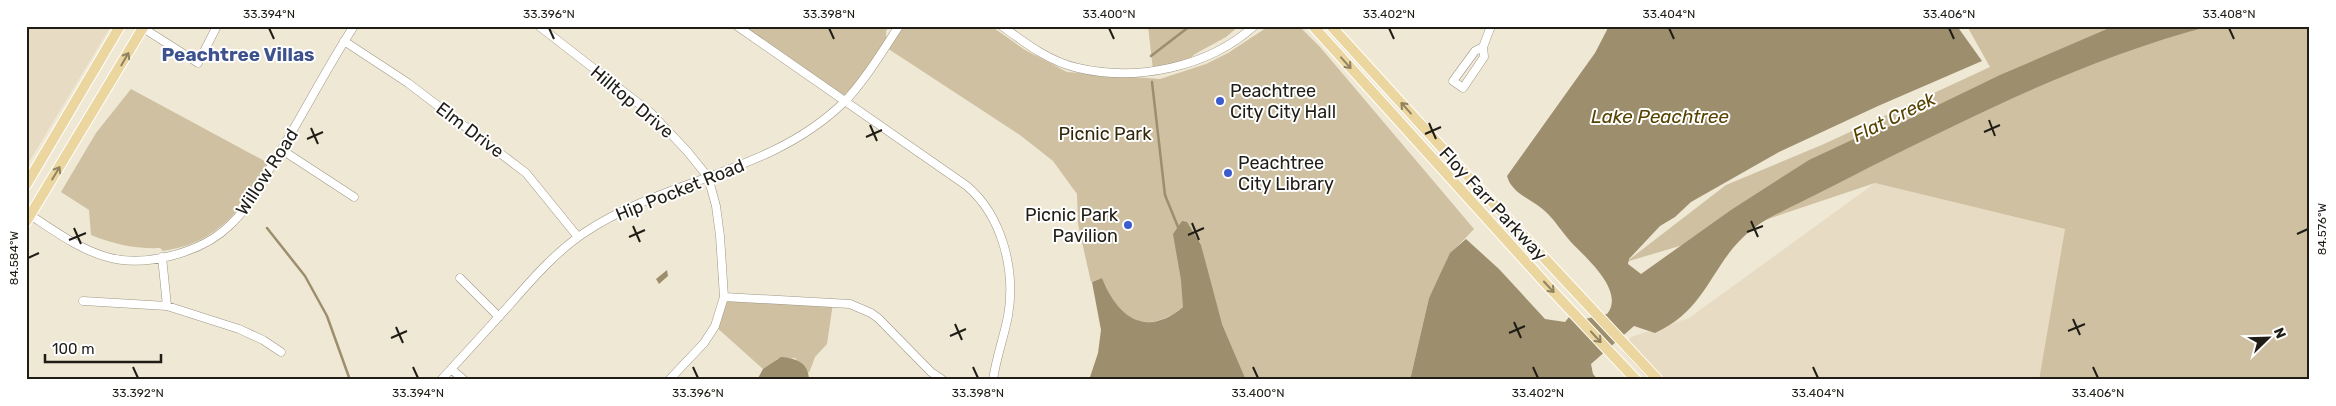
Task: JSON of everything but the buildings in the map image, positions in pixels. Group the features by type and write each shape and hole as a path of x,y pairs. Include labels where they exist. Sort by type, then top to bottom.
{"main road":[{"path":"26,185 120,26"},
{"name":"Floy Farr Parkway","path":"1313,26 1569,309 1636,380"},
{"name":"Floy Farr Parkway","path":"1331,26 1581,299 1658,380"},
{"path":"28,217 143,27"}],"street":[{"path":"143,27 198,63 217,26"},
{"name":"Willow Road","path":"28,217 88,250 125,260 144,261 162,257 211,240 230,226 244,209 282,150 354,26"},
{"name":"Hilltop Drive","path":"539,26 651,113 687,151 708,178 716,206 724,297 715,326 704,343 668,380"},
{"path":"737,26 966,186 984,202 992,215 1004,244 1008,268 1008,315 993,380"},
{"name":"Hip Pocket Road","path":"441,380 550,262 578,237 620,211 670,190 708,178 776,151 820,123 844,102 899,26"},
{"path":"1002,26 1049,57 1077,68 1127,73 1184,65 1217,51 1254,26"},
{"path":"1483,47 1475,51 1453,81 1463,88 1484,58 1483,47 1491,26"},
{"name":"Elm Drive","path":"344,41 408,83 526,173 578,237"},
{"path":"282,150 354,196"},
{"path":"162,257 168,306"},
{"path":"460,278 499,317"},
{"path":"724,297 850,304 878,318 931,372 943,380"},
{"path":"83,301 168,306 239,329 281,352"},
{"path":"452,369 464,380"}],"shaded area":[{"path":"26,26 111,26 26,167"},
{"path":"1875,183 2065,229 2039,380 1648,380 1623,352 1631,337 1689,318"}],"green space":[{"name":"Picnic Park","path":"737,26 890,26 886,31 887,47 902,26 991,26 1025,50 1067,72 1160,79 1206,64 1228,53 1269,26 1299,26 1320,47 1474,229 1451,253 1429,298 1410,380 1246,380 1222,324 1183,307 1157,321 1145,322 1134,319 1116,304 1102,278 1091,282 1078,224 1077,194 1053,161 1020,135 887,48 844,102"},
{"path":"1148,26 1239,26 1226,37 1195,54 1183,65 1153,70"},
{"name":"Flat Creek","path":"1967,26 2310,26 2310,380 2039,380 2065,229 1875,183 1753,224 1626,262 1726,185 1824,144 1990,67"},
{"path":"131,89 270,164 238,210 206,237 178,248 163,251 160,248 142,248 108,241 91,235 89,210 61,192 96,133"},
{"path":"724,297 833,303 827,344 815,357 809,373 795,358 777,359 772,365 763,369 715,326"}],"water":[{"name":"Lake Peachtree","path":"1609,26 1957,26 1982,61 1779,152 1691,202 1675,217 1660,226 1629,259 1628,264 1641,274 1731,210 1809,160 1856,138 1903,122 2000,75 2114,26 2210,26 2122,54 2036,88 1951,127 1770,218 1754,228 1728,254 1688,311 1673,323 1655,333 1634,326 1591,364 1593,374 1598,380 1410,380 1429,298 1450,253 1466,239 1499,269 1545,319 1565,322 1569,317 1585,319 1607,314 1611,305 1611,295 1601,274 1570,241 1554,220 1543,209 1519,193 1510,183 1507,176 1595,53"},
{"path":"1182,221 1187,222 1201,245 1222,324 1246,380 1089,380 1098,353 1101,330 1092,282 1102,278 1116,304 1135,319 1145,322 1157,321 1170,316 1183,307 1181,280 1173,234"},
{"path":"667,270 668,276 659,284 656,279"},
{"path":"781,357 791,358 804,365 807,369 809,380 757,380 763,369"}],"waterway":[{"path":"1151,56 1190,26"},
{"path":"1152,82 1165,195 1178,227"},
{"path":"267,228 305,276 327,316 350,380"}],"place":[{"name":"Peachtree City City Hall","path":"1220,101"},
{"name":"Peachtree City Library","path":"1228,173"},
{"name":"Picnic Park Pavilion","path":"1128,225"}],"district":[{"name":"Peachtree Villas","path":"238,54"}]}
